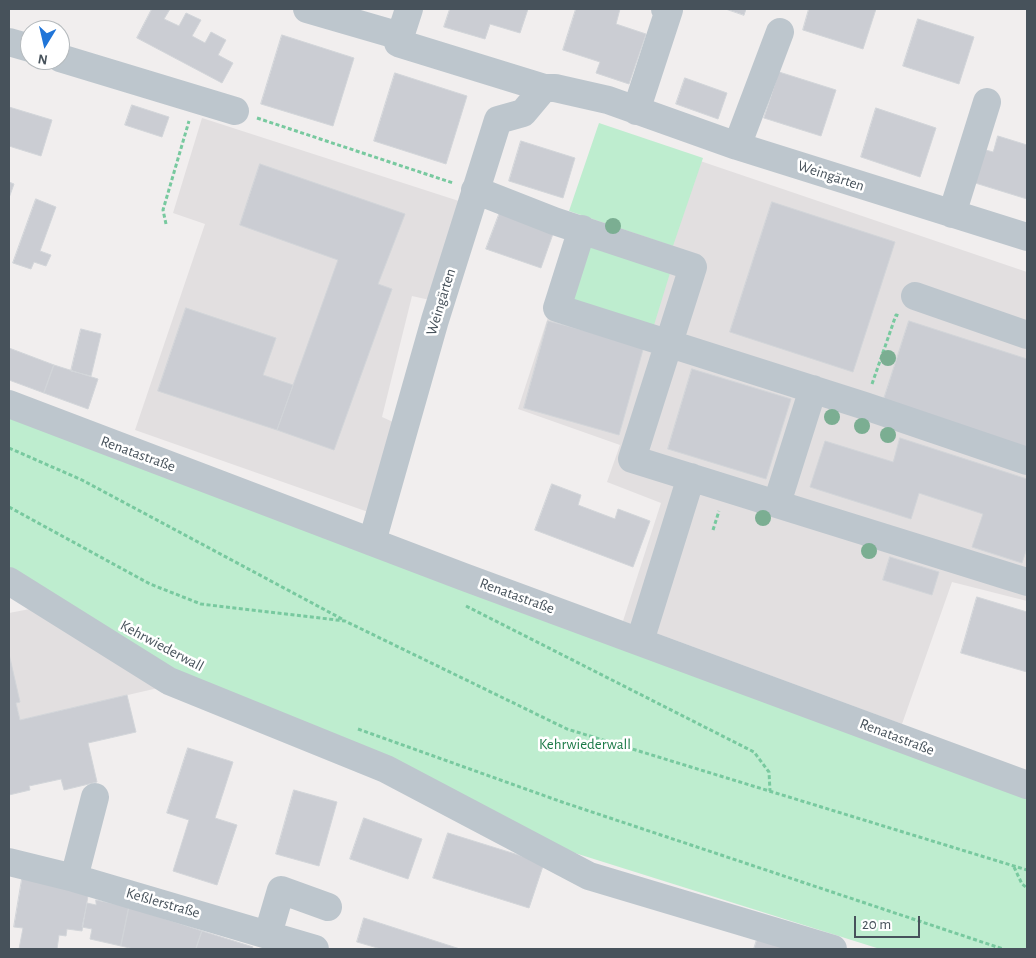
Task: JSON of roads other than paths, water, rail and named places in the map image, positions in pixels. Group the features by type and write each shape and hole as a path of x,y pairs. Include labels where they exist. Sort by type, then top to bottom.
{"street":[{"path":"307,9 400,36 409,9"},
{"path":"636,111 669,10 665,9"},
{"path":"737,146 780,32"},
{"name":"Weingärten","path":"400,36 398,44 544,88 556,88 608,100 737,146 1027,237"},
{"path":"70,61 235,111"},
{"name":"Weingärten","path":"372,542 475,190 498,120 523,112 544,88"},
{"path":"952,214 987,102"},
{"path":"475,190 554,221 694,267 632,459 1027,582"},
{"path":"582,229 556,308 813,389 1027,461"},
{"path":"909,306 1027,335"},
{"path":"777,503 813,389"},
{"name":"Renatastraße","path":"9,404 464,577 1027,786"},
{"path":"640,641 691,477"},
{"name":"Kehrwiederwall","path":"9,581 169,681 386,769 589,876 833,949"},
{"path":"74,878 95,797"},
{"name":"Keßlerstraße","path":"9,862 74,878 315,949"},
{"path":"268,934 281,890 328,907"}]}
